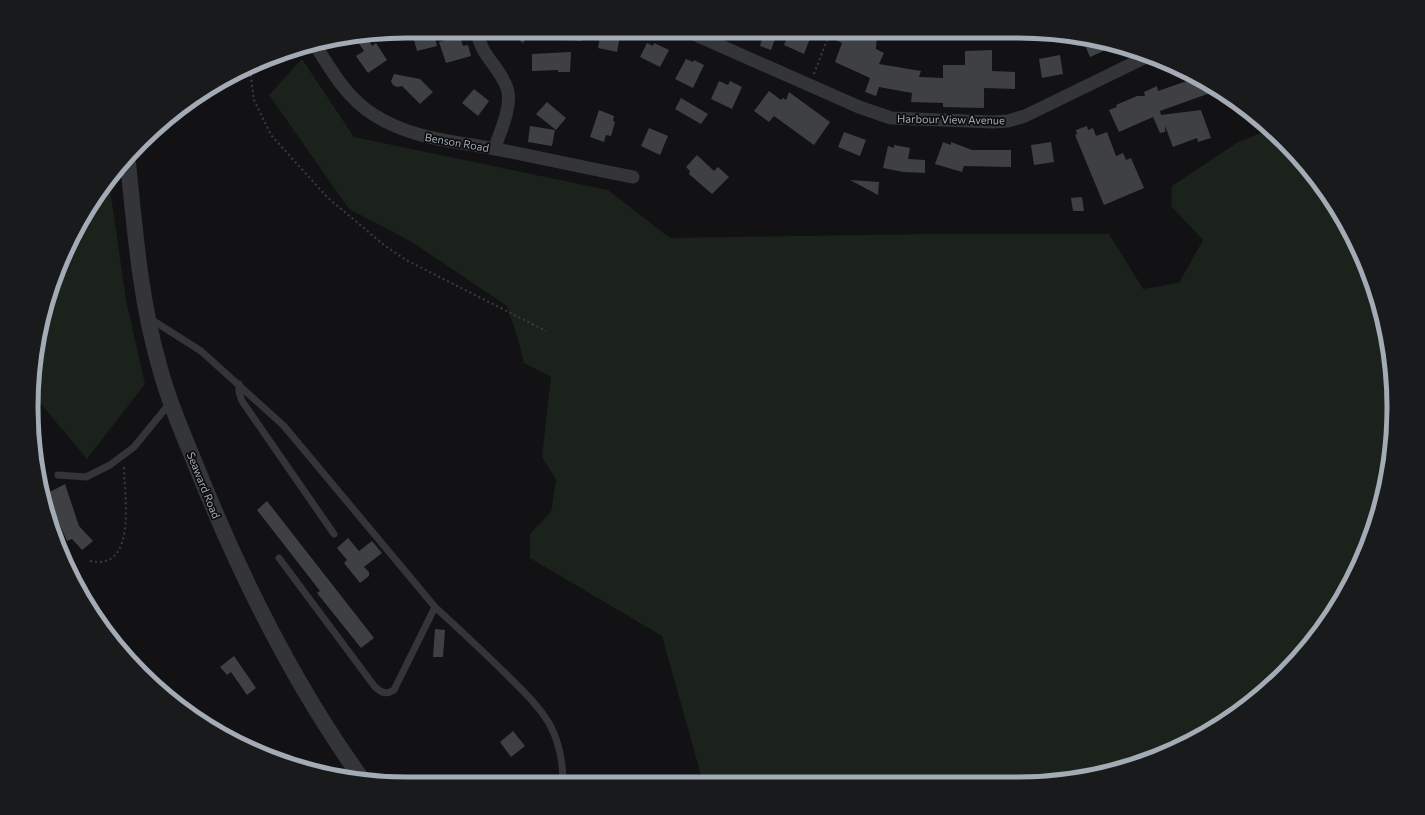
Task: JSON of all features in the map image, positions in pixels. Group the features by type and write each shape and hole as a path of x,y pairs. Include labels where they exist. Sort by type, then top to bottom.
{"street":[{"path":"478,38 484,54 508,90 507,113 494,149"},
{"name":"Harbour View Avenue","path":"703,38 865,109 890,118 1000,122 1025,116 1141,60"},
{"name":"Benson Road","path":"318,49 332,72 349,94 373,115 399,129 428,138 494,149 632,177"},
{"name":"Seaward Road","path":"128,166 136,243 147,317 159,364 171,402 222,529 263,619 310,701 359,774"}],"lane":[{"path":"147,317 201,351 284,426 435,607 490,658 534,702 550,724 556,740 563,768 563,777"},
{"path":"238,384 242,401 334,534"},
{"path":"58,475 86,477 94,474 134,447 171,402"},
{"path":"279,558 375,687 382,693 388,694 394,690 435,607"}],"path":[{"path":"810,85 828,38"},
{"path":"250,73 254,100 271,135 327,197 384,245 406,260 546,331"},
{"path":"90,561 99,563 107,562 112,558 120,546 128,513 124,454"}],"shaded area":[{"path":"302,59 354,137 608,190 670,238 935,234 1109,234 1143,289 1179,283 1203,240 1171,206 1172,186 1238,142 1263,132 1279,146 1295,164 1325,202 1349,244 1359,266 1380,335 1384,359 1387,408 1384,456 1374,503 1359,549 1349,571 1325,613 1311,632 1279,669 1242,701 1223,715 1181,739 1136,757 1090,770 1042,776 702,777 662,636 530,558 530,534 551,512 556,480 542,457 551,377 524,363 507,306 412,242 349,209 269,95"},
{"path":"110,189 126,300 145,384 87,459 38,401 41,359 51,312 66,266 76,244 100,202"}],"building":[{"path":"421,38 435,38 437,46 417,51 414,40"},
{"path":"453,38 461,38 463,46 468,45 471,56 446,63 439,42"},
{"path":"516,38 526,38 523,43"},
{"path":"562,38 582,38 582,41 562,40"},
{"path":"600,38 620,38 617,52 598,48"},
{"path":"762,38 775,39 771,50 760,46"},
{"path":"787,38 810,38 804,54 784,45"},
{"path":"832,38 877,38 876,49 884,53 879,64 921,71 919,77 943,78 943,65 965,65 965,51 992,50 992,71 1015,72 1015,89 984,88 984,108 943,107 943,103 911,102 912,93 879,87 876,96 865,92 870,78 835,62 842,43"},
{"path":"368,40 372,46 376,43 387,60 368,73 356,56 364,51 358,41"},
{"path":"647,43 653,46 654,43 669,50 660,67 640,57"},
{"path":"1085,44 1107,49 1090,57"},
{"path":"571,52 570,72 558,72 558,70 532,71 532,54"},
{"path":"1060,55 1063,74 1042,78 1039,59"},
{"path":"686,59 693,62 694,60 704,65 693,88 675,79"},
{"path":"394,74 420,79 433,92 420,104 402,86 397,87 393,85 391,81"},
{"path":"1186,79 1211,93 1160,111 1161,115 1201,110 1211,138 1198,142 1197,138 1173,147 1165,126 1165,132 1160,133 1153,117 1119,132 1109,110 1117,107 1116,105 1137,96 1145,96 1144,92 1157,86 1158,91 1187,81"},
{"path":"719,81 728,85 730,81 742,87 732,109 711,99"},
{"path":"474,89 489,101 478,116 462,103"},
{"path":"769,91 781,100 783,98 786,100 789,92 830,122 814,145 774,116 769,122 754,111"},
{"path":"681,98 708,114 701,124 675,109"},
{"path":"547,102 566,118 556,130 536,114"},
{"path":"599,110 614,116 613,121 615,122 611,136 606,135 604,142 590,137"},
{"path":"530,126 555,130 552,146 528,142"},
{"path":"1087,126 1088,130 1093,128 1096,136 1107,132 1116,156 1123,153 1126,160 1131,158 1144,188 1104,205 1075,135 1077,134 1076,130"},
{"path":"649,128 668,136 660,155 641,146"},
{"path":"844,132 866,140 860,156 838,147"},
{"path":"943,142 951,145 951,142 972,150 1011,150 1011,167 964,166 962,172 935,164"},
{"path":"1051,142 1054,162 1034,165 1031,145"},
{"path":"894,145 910,148 908,159 925,160 925,173 903,172 883,168 888,146 894,148"},
{"path":"697,155 714,171 718,167 729,177 712,194 689,174 690,171 686,167"},
{"path":"850,180 879,182 878,195"},
{"path":"1082,197 1084,211 1073,211 1071,198"},
{"path":"65,484 79,526 93,541 82,550 72,539 67,541 59,523 57,524 48,493"},
{"path":"267,501 374,638 361,648 317,593 320,591 257,510"},
{"path":"348,538 359,551 372,541 382,553 364,567 369,572 369,576 360,583 344,563 347,560 337,548"},
{"path":"435,629 445,630 443,657 433,657"},
{"path":"234,656 256,688 247,695 231,672 227,675 220,667"},
{"path":"513,731 525,746 511,757 500,742"}]}
